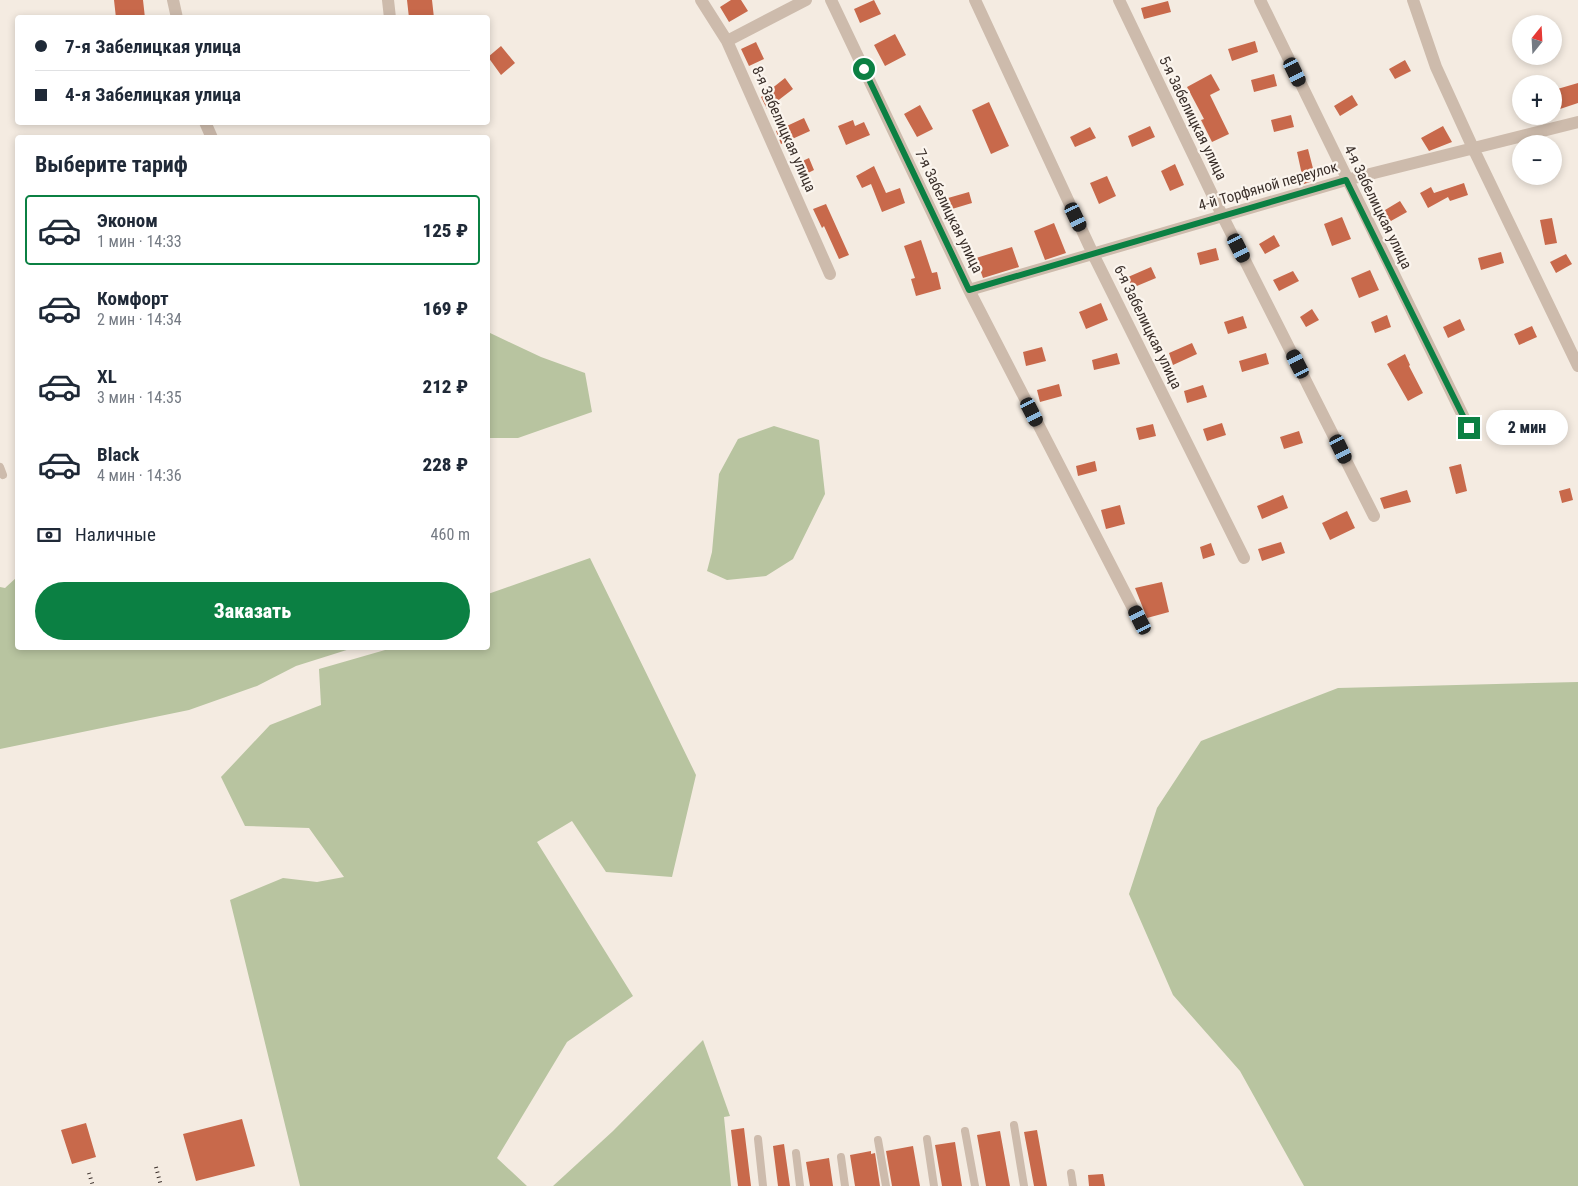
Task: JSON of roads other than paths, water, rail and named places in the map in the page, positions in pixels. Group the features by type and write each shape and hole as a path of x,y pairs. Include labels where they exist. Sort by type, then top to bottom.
{"street":[{"path":"174,0 176,15"},
{"path":"388,0 390,15"},
{"name":"8-я Забелицкая улица","path":"701,0 727,41 830,274"},
{"path":"727,41 806,0"},
{"name":"7-я Забелицкая улица","path":"831,0 969,290 1140,620"},
{"name":"6-я Забелицкая улица","path":"975,0 1093,254 1244,558"},
{"name":"5-я Забелицкая улица","path":"1119,0 1222,215 1374,516"},
{"name":"4-я Забелицкая улица","path":"1260,0 1346,180 1469,428"},
{"path":"1413,0 1436,67 1578,366"},
{"name":"4-й Торфяной переулок","path":"969,290 1346,180 1578,122"}],"lane":[{"path":"0,467 3,475"},
{"path":"1014,1125 1024,1186"},
{"path":"965,1130 976,1186"},
{"path":"758,1139 763,1186"},
{"path":"878,1140 886,1186"},
{"path":"927,1140 934,1186"},
{"path":"796,1153 800,1186"},
{"path":"841,1157 845,1186"},
{"path":"1071,1173 1073,1186"}],"railway":[{"path":"156,1167 161,1186"},
{"path":"89,1173 93,1186"}]}
